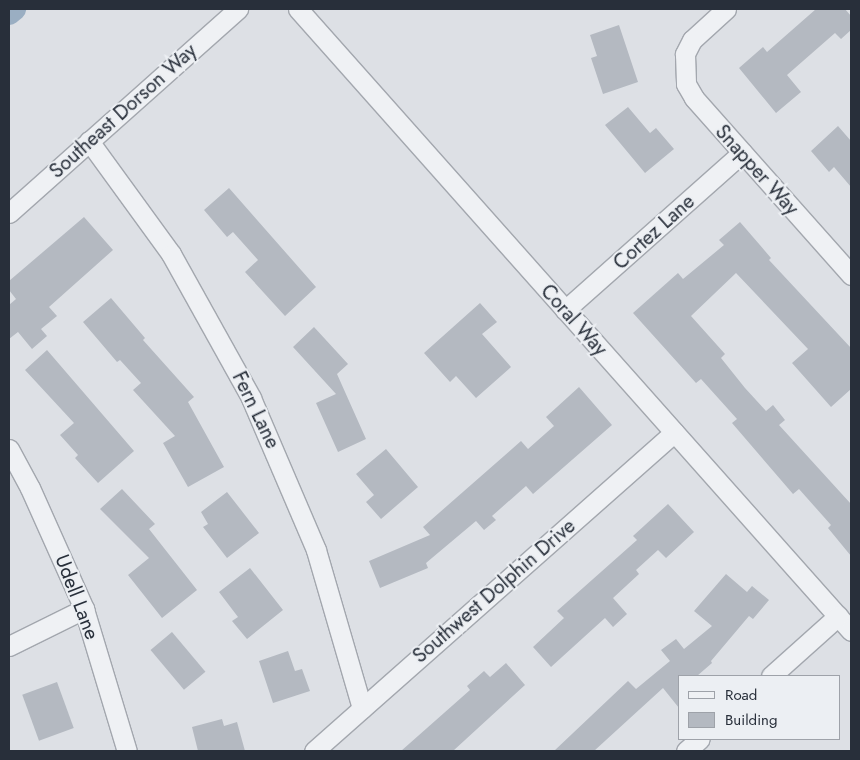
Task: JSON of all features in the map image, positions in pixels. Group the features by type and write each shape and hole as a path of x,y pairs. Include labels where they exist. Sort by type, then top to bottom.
{"street":[{"name":"Southeast Dorson Way","path":"9,213 238,9"},
{"name":"Coral Way","path":"298,9 851,631"},
{"name":"Snapper Way","path":"726,9 702,29 685,54 686,84 694,98 742,153 850,271"},
{"name":"Fern Lane","path":"89,141 170,254 251,398 316,550 362,708"},
{"name":"Cortez Lane","path":"565,310 742,153"},
{"name":"Southwest Dolphin Drive","path":"314,751 674,432"},
{"name":"Udell Lane","path":"9,449 34,497 84,609 127,751"},
{"path":"9,646 84,609"},
{"path":"772,675 838,616"},
{"path":"686,751 699,740"}],"building":[{"path":"816,9 845,9 851,16 851,30 841,39 835,33 787,75 801,92 776,113 739,68 763,47 767,52"},
{"path":"619,25 638,82 603,94 591,58 597,56 590,35"},
{"path":"628,107 650,133 656,128 674,149 645,173 605,125"},
{"path":"838,126 851,141 851,187 834,167 829,172 811,151"},
{"path":"229,188 316,287 285,316 245,272 258,260 233,232 227,237 204,210"},
{"path":"84,217 113,250 49,307 57,316 41,329 47,336 32,349 18,332 9,339 9,305 16,299 9,290 9,281"},
{"path":"740,222 771,258 769,260 851,348 851,389 831,407 792,363 808,349 736,273 691,316 725,354 721,358 745,388 766,411 773,405 785,420 779,425 851,504 851,556 828,528 831,525 799,489 793,494 732,423 737,419 701,379 696,383 633,313 678,273 683,279 724,245 719,240"},
{"path":"111,298 145,338 143,340 194,397 188,402 224,467 188,487 163,443 175,436 133,390 141,383 120,360 117,362 83,322"},
{"path":"480,303 497,322 482,334 511,367 476,398 456,376 450,382 424,353"},
{"path":"314,327 348,364 337,374 366,439 338,452 316,403 336,394 293,347"},
{"path":"47,350 134,451 98,483 75,458 78,455 60,435 74,423 25,370"},
{"path":"579,387 612,425 533,494 526,486 492,516 496,520 484,530 476,521 426,563 428,568 380,588 369,561 430,535 423,527 521,441 528,449 554,426 546,417"},
{"path":"386,449 418,487 381,519 366,502 374,495 356,474"},
{"path":"122,489 155,524 149,529 197,590 162,618 128,575 149,558 100,509"},
{"path":"227,492 259,533 227,558 203,527 208,524 201,512"},
{"path":"668,504 694,532 666,558 658,550 636,570 639,574 613,598 627,614 613,627 605,618 551,667 533,647 564,618 557,611 637,540 633,536"},
{"path":"250,568 283,610 247,639 232,621 238,617 219,592"},
{"path":"726,574 747,592 752,586 769,600 753,619 749,616 711,661 712,663 698,675 678,675 678,707 663,688 594,751 554,751 628,681 636,689 670,661 661,650 676,639 684,649 712,626 694,611"},
{"path":"172,632 205,672 184,690 151,650"},
{"path":"288,651 295,671 302,669 310,691 273,703 259,661"},
{"path":"506,663 525,685 453,751 401,751 470,690 467,686 484,671 490,677"},
{"path":"57,682 74,728 39,741 22,695"},
{"path":"222,719 224,726 237,722 245,751 198,751 192,727"}],"waterway":[{"path":"9,14 15,9"}]}
